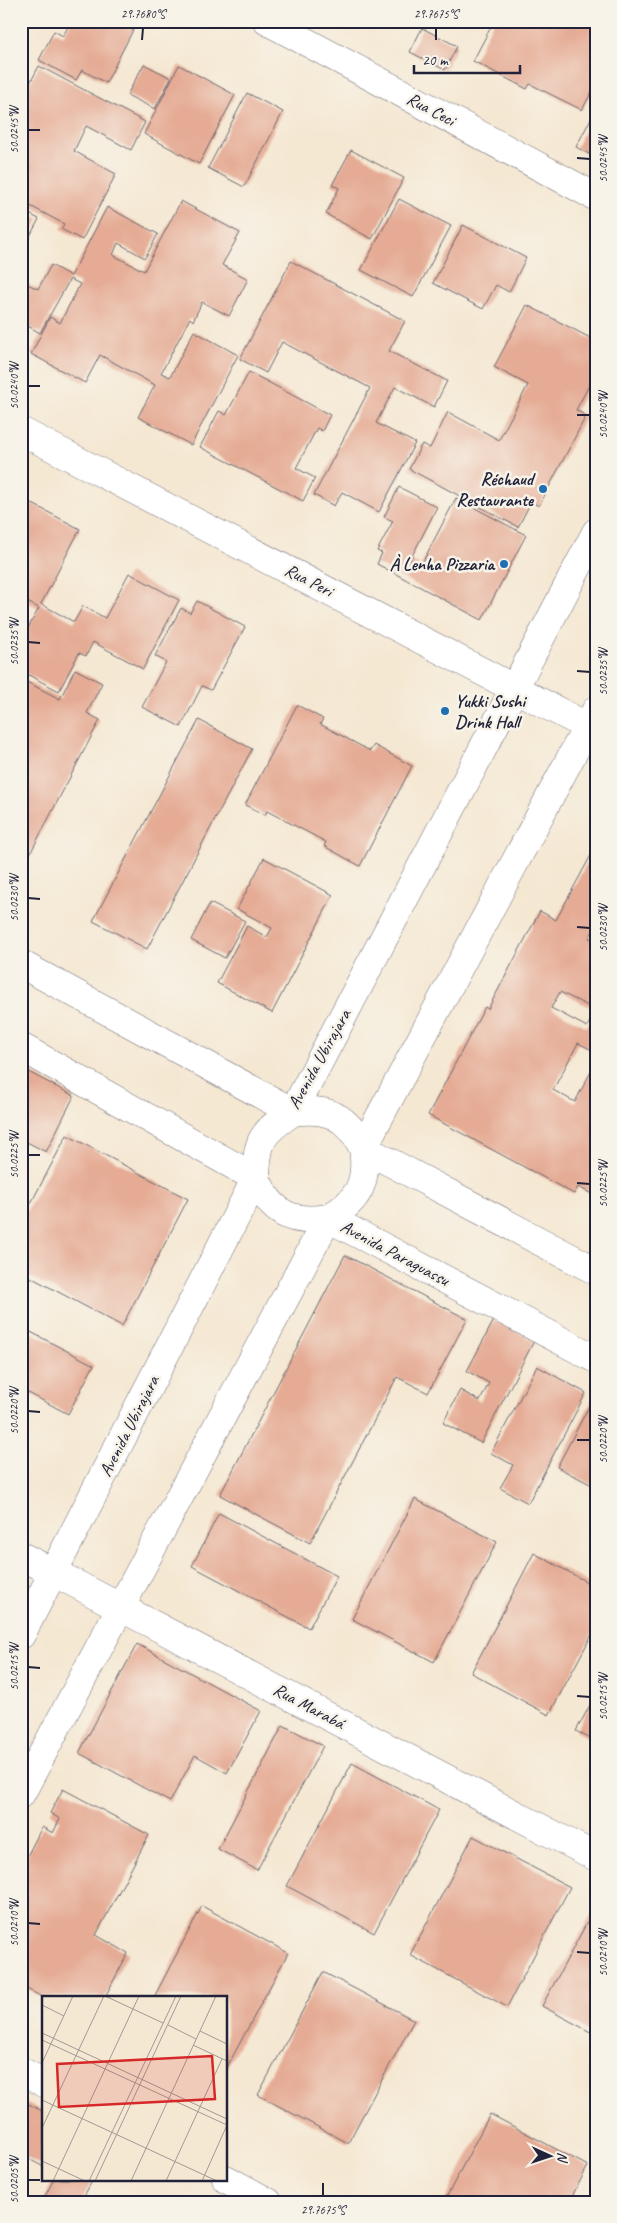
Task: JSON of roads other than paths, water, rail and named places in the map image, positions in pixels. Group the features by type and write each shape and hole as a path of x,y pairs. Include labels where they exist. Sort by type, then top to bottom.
{"main road":[{"name":"Rua Ceci","path":"267,21 596,198"},
{"name":"Rua Peri","path":"21,431 514,686 593,722"},
{"name":"Avenida Ubirajara","path":"21,1635 256,1178 256,1151 270,1127 293,1112 596,532"},
{"path":"363,1148 593,722"},
{"path":"21,964 293,1112 310,1110 327,1112 343,1120 355,1132 363,1148 366,1165 363,1182 355,1197 343,1210 328,1218 21,1794"},
{"path":"21,1047 256,1178"},
{"path":"363,1148 596,1271"},
{"name":"Avenida Paraguassu","path":"256,1178 264,1195 276,1209 292,1218 310,1221 328,1218 596,1359"},
{"name":"Rua Marabá","path":"21,1556 121,1606 596,1857"},
{"path":"21,2071 42,2082"},
{"path":"228,2180 268,2202"}],"place":[{"name":"Réchaud Restaurante","path":"543,489"},
{"name":"À Lenha Pizzaria","path":"504,564"},
{"name":"Yukki Sushi Drink Hall","path":"445,711"}]}
